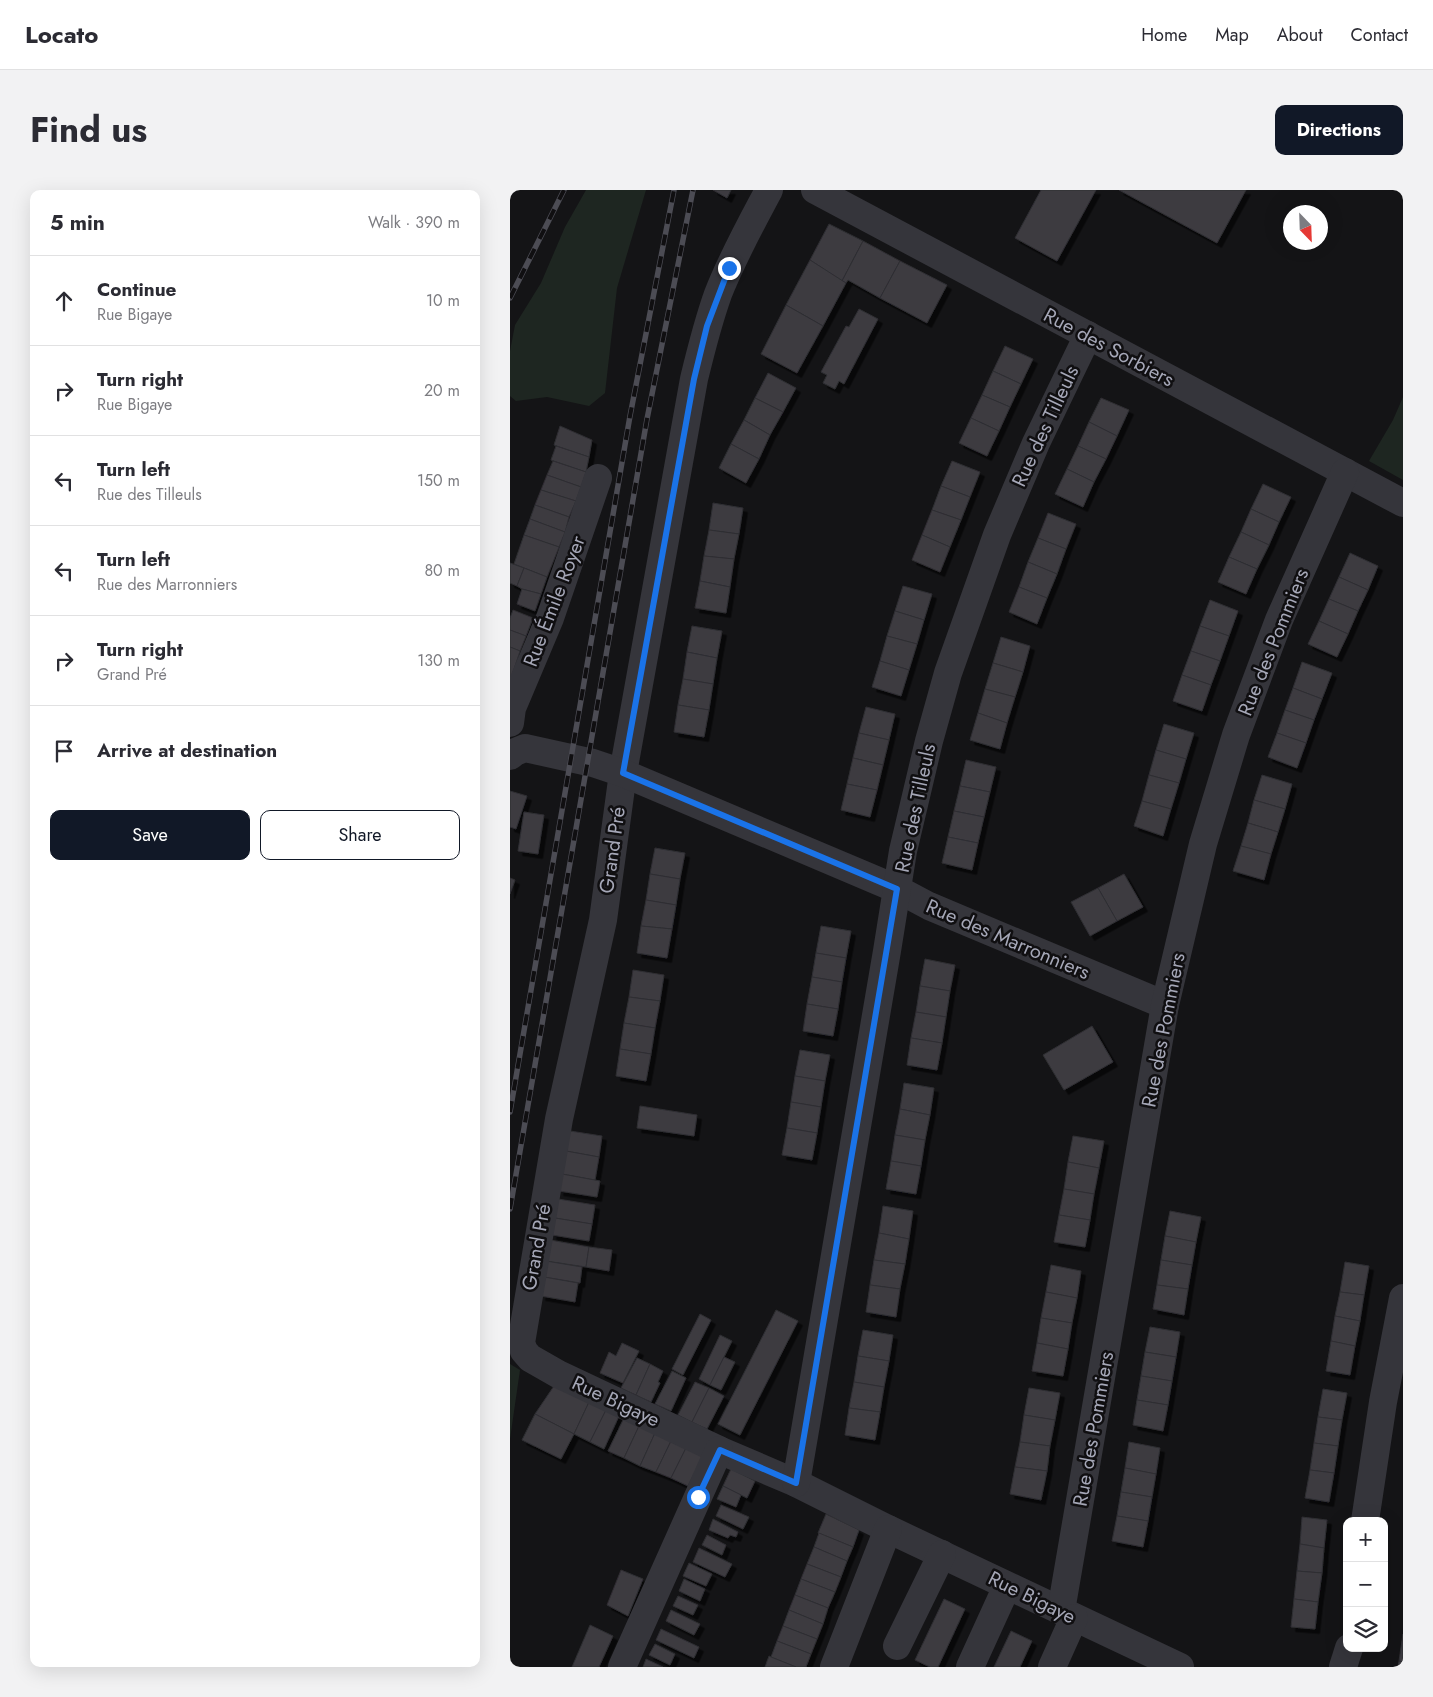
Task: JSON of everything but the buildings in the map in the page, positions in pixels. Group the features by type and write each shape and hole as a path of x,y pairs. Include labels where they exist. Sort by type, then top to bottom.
{"street":[{"name":"Grand Pré","path":"521,1343 522,1325 558,1120 603,920 623,773 701,351 710,318 729,268 769,190"},
{"name":"Rue des Sorbiers","path":"815,190 1403,503"},
{"name":"Rue des Tilleuls","path":"796,1483 902,851 929,741 948,673 989,556 1016,488 1088,335"},
{"name":"Rue des Pommiers","path":"1052,1667 1068,1615 1165,1005 1203,844 1236,735 1279,620 1345,472"},
{"name":"Rue Émile Royer","path":"511,739 512,708 550,618 598,478"},
{"name":"Rue des Marronniers","path":"511,739 525,748 593,763 623,773 897,889 929,906 1165,1005"},
{"path":"1365,1517 1383,1402 1403,1298"},
{"name":"Rue Bigaye","path":"521,1343 524,1351 530,1358 542,1366 720,1450 796,1483 1068,1615 1138,1658 1178,1666"},
{"path":"622,1667 720,1450"},
{"path":"834,1667 888,1529"},
{"path":"897,1646 942,1554"},
{"path":"970,1667 1007,1586"},
{"path":"1343,1667 1347,1652"}],"shaded area":[{"path":"586,190 646,190 617,288 605,393 589,406 547,397 516,401 510,396 510,351 515,325 541,283 565,227"},
{"path":"1403,397 1403,480 1369,461 1393,420"},
{"path":"510,1364 520,1370 510,1439"}],"railway":[{"path":"510,298 564,190"},
{"path":"510,1112 630,416 674,190"},
{"path":"510,1209 647,419 693,190"}],"route":[{"path":"698,1497 720,1450 796,1483 897,889 623,773 680,466 694,379 707,326 729,268"}]}
